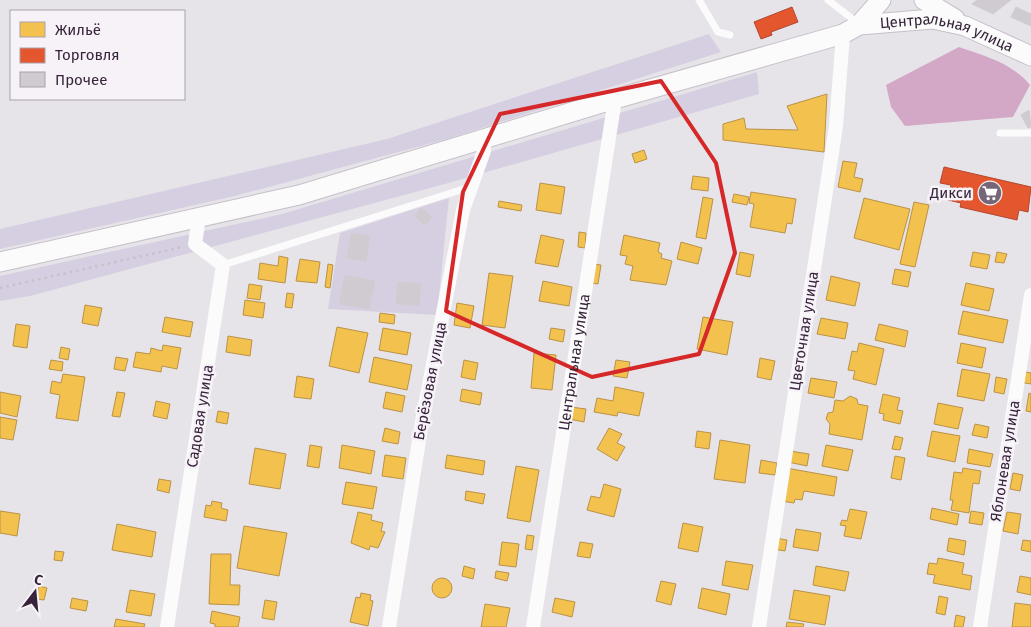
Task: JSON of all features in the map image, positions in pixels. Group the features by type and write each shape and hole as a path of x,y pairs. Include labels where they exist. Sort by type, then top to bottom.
{"street":[{"path":"851,29 881,0"},
{"path":"924,0 965,26"},
{"name":"Центральная улица","path":"0,264 299,195 851,29 933,19 965,26 1031,56"},
{"name":"Цветочная улица","path":"759,627 851,29"},
{"name":"Центральная улица","path":"533,627 615,99"},
{"name":"Берёзовая улица","path":"389,627 423,416 463,210 484,151 484,139"},
{"path":"199,217 195,244 223,265"},
{"name":"Садовая улица","path":"167,627 223,265"},
{"name":"Яблоневая улица","path":"980,627 1031,295"}],"lane":[{"path":"699,0 718,32 730,35"},
{"path":"828,0 851,29"},
{"path":"1000,133 1031,133"},
{"path":"223,265 472,186"}],"path":[{"path":"0,288 195,244"}],"highlighted area":[{"path":"661,81 716,163 735,253 699,354 592,377 446,311 463,192 500,114"}],"shaded area":[{"path":"709,34 721,52 447,139 235,196 0,249 0,229 387,139"},
{"path":"959,47 988,57 1006,66 1023,77 1030,85 1013,117 905,126 891,107 886,85"},
{"path":"757,72 759,94 445,184 30,296 0,301 0,276 282,214"},
{"path":"449,198 437,315 328,309 340,233"}],"building: Жильё":[{"path":"827,94 824,152 723,140 723,124 744,118 746,129 798,130 787,106"},
{"path":"644,150 647,159 635,163 632,154"},
{"path":"843,161 857,163 854,177 863,179 860,192 838,187"},
{"path":"693,176 709,178 708,191 691,189"},
{"path":"540,183 565,187 561,214 536,210"},
{"path":"751,192 796,199 792,224 787,223 785,233 750,227 754,204 749,203"},
{"path":"734,194 749,197 747,205 732,202"},
{"path":"703,197 713,199 706,239 696,237"},
{"path":"864,198 910,209 899,250 854,238"},
{"path":"499,201 522,205 521,211 498,207"},
{"path":"914,202 929,205 915,267 900,264"},
{"path":"579,232 586,233 585,248 578,247"},
{"path":"541,235 564,240 558,267 535,263"},
{"path":"624,235 660,243 658,252 662,254 661,258 672,261 666,285 630,280 633,266 625,264 627,256 620,255"},
{"path":"681,242 702,248 698,264 677,259"},
{"path":"740,252 754,255 750,277 736,274"},
{"path":"973,252 990,255 987,269 970,266"},
{"path":"997,252 1007,254 1004,263 995,262"},
{"path":"279,256 288,258 285,283 258,279 260,263 278,266"},
{"path":"300,259 320,262 317,283 296,281"},
{"path":"328,264 333,265 330,288 325,287"},
{"path":"593,264 601,265 598,284 590,283"},
{"path":"895,269 911,272 908,287 892,284"},
{"path":"489,273 513,276 505,328 482,325"},
{"path":"831,276 860,283 855,306 826,300"},
{"path":"543,281 572,287 569,306 539,301"},
{"path":"966,283 994,289 989,311 961,305"},
{"path":"249,284 262,286 260,300 247,298"},
{"path":"287,293 294,294 292,308 285,307"},
{"path":"245,300 265,303 263,318 243,315"},
{"path":"457,303 474,306 470,328 454,325"},
{"path":"85,305 102,308 98,326 82,323"},
{"path":"963,311 1008,320 1003,343 958,334"},
{"path":"380,313 395,315 394,324 379,322"},
{"path":"165,317 193,322 190,337 162,332"},
{"path":"703,317 733,322 727,355 697,349"},
{"path":"821,318 848,323 845,339 817,334"},
{"path":"16,324 30,326 27,348 13,346"},
{"path":"879,324 908,331 905,347 875,340"},
{"path":"337,327 368,333 359,373 329,366"},
{"path":"383,328 411,333 407,355 379,350"},
{"path":"551,328 565,330 563,342 549,339"},
{"path":"228,336 252,340 250,356 226,352"},
{"path":"859,343 884,349 876,385 853,379 855,371 848,370 852,351 857,352"},
{"path":"961,343 986,348 982,368 957,363"},
{"path":"163,345 181,348 177,369 162,366 161,372 133,367 136,352 150,354 151,348 162,351"},
{"path":"61,347 70,349 68,360 59,358"},
{"path":"534,353 556,355 552,390 531,388"},
{"path":"116,357 128,359 125,371 114,369"},
{"path":"374,357 412,365 407,390 369,382"},
{"path":"760,358 775,361 771,380 757,377"},
{"path":"51,360 63,362 62,371 49,369"},
{"path":"464,360 478,363 475,380 461,377"},
{"path":"616,360 630,362 627,378 613,376"},
{"path":"962,369 990,374 984,401 957,396"},
{"path":"1021,371 1031,373 1031,384 1019,382"},
{"path":"63,374 85,377 78,421 56,418 60,395 50,393 52,381 61,383"},
{"path":"297,376 314,379 311,399 294,397"},
{"path":"996,377 1007,379 1004,394 994,392"},
{"path":"811,378 837,382 834,398 808,393"},
{"path":"615,387 644,393 639,416 618,412 617,416 594,412 597,398 613,401"},
{"path":"462,389 482,393 480,405 460,401"},
{"path":"0,392 21,396 17,417 0,413"},
{"path":"117,392 125,393 120,417 112,416"},
{"path":"386,392 405,396 402,412 383,408"},
{"path":"1029,393 1031,394 1031,412 1026,411"},
{"path":"883,394 900,398 897,410 903,411 900,424 883,420 884,414 879,413"},
{"path":"850,396 857,399 858,404 868,406 862,440 829,434 830,424 826,419 828,413 833,412 835,400 843,401"},
{"path":"156,401 170,404 167,419 153,416"},
{"path":"938,403 963,408 958,429 934,424"},
{"path":"571,407 586,409 584,422 569,419"},
{"path":"218,411 229,413 227,424 216,422"},
{"path":"0,417 17,420 13,440 0,438"},
{"path":"975,424 989,427 987,438 972,435"},
{"path":"385,428 400,432 398,444 382,441"},
{"path":"609,428 622,434 617,443 625,447 617,461 597,449"},
{"path":"697,431 711,433 709,449 695,447"},
{"path":"932,431 960,436 955,462 927,456"},
{"path":"895,436 903,438 900,450 892,449"},
{"path":"720,440 750,445 745,483 714,479"},
{"path":"310,445 322,447 319,468 307,466"},
{"path":"342,445 375,451 371,474 339,468"},
{"path":"826,445 853,450 848,471 822,466"},
{"path":"255,448 286,454 280,489 249,484"},
{"path":"969,449 993,454 990,467 967,463"},
{"path":"790,451 809,454 807,466 788,462"},
{"path":"385,455 406,458 403,479 382,476"},
{"path":"447,455 485,461 483,475 445,468"},
{"path":"895,456 905,458 901,480 891,478"},
{"path":"761,460 777,463 775,475 759,473"},
{"path":"516,466 539,470 530,522 507,518"},
{"path":"786,468 837,477 834,496 804,491 802,500 795,499 794,503 781,501"},
{"path":"963,468 981,471 979,484 973,483 969,513 951,510 953,500 950,500 954,472 962,473"},
{"path":"1013,473 1023,475 1020,491 1010,489"},
{"path":"159,479 171,481 169,493 157,490"},
{"path":"346,482 377,487 373,509 342,504"},
{"path":"604,484 621,489 614,517 587,510 591,496 600,498"},
{"path":"466,491 485,494 483,504 465,500"},
{"path":"212,501 222,503 221,508 228,510 226,521 204,517 206,505 211,506"},
{"path":"932,508 959,514 957,525 930,519"},
{"path":"850,509 867,512 861,539 844,536 846,526 840,525 842,520 847,521"},
{"path":"0,511 20,514 17,536 0,533"},
{"path":"971,511 984,513 982,525 969,523"},
{"path":"358,512 372,515 371,520 383,523 381,531 385,532 378,548 370,546 369,550 351,543"},
{"path":"1007,512 1021,514 1018,534 1003,531"},
{"path":"683,523 703,527 698,552 678,548"},
{"path":"117,524 156,532 152,557 112,550"},
{"path":"244,526 287,533 279,576 237,568"},
{"path":"796,529 821,533 818,551 793,547"},
{"path":"527,535 534,536 532,550 525,549"},
{"path":"775,538 787,540 785,551 773,549"},
{"path":"949,538 966,541 964,555 947,551"},
{"path":"1023,540 1031,541 1031,552 1021,550"},
{"path":"502,542 519,544 516,567 499,565"},
{"path":"580,542 593,544 590,558 577,556"},
{"path":"55,551 64,552 62,561 54,560"},
{"path":"211,554 231,554 230,585 240,585 239,605 209,604"},
{"path":"938,558 964,563 962,574 972,576 970,590 933,583 935,575 927,574 929,563 937,564"},
{"path":"726,561 753,565 748,590 722,585"},
{"path":"464,566 475,569 473,579 462,576"},
{"path":"816,566 849,572 845,591 813,585"},
{"path":"496,571 509,573 507,581 495,578"},
{"path":"1020,576 1031,578 1031,595 1017,592"},
{"path":"442,578 449,581 452,588 449,595 442,598 435,595 432,588 435,581"},
{"path":"661,581 676,584 671,605 656,601"},
{"path":"39,586 47,588 44,600 36,599"},
{"path":"702,588 730,594 726,615 698,608"},
{"path":"130,590 155,594 151,616 126,612"},
{"path":"794,590 830,596 825,625 789,619"},
{"path":"361,593 371,595 370,600 373,601 368,626 350,622 356,597 360,598"},
{"path":"939,596 948,598 945,615 936,613"},
{"path":"72,598 88,601 86,611 70,608"},
{"path":"555,598 575,602 572,617 552,612"},
{"path":"265,600 277,602 274,620 262,618"},
{"path":"1015,603 1031,605 1031,627 1012,627"},
{"path":"485,604 510,608 506,627 481,627"},
{"path":"212,611 240,617 238,627 215,627 215,624 210,623"},
{"path":"956,615 965,617 963,627 954,627"},
{"path":"116,619 145,624 144,627 114,627"},
{"path":"787,622 804,624 803,627 786,627"}],"building: Торговля":[{"path":"792,7 798,22 771,32 772,35 761,39 754,22"},
{"name":"Дикси","path":"944,167 1031,187 1028,212 1019,210 1017,220 960,207 961,203 948,200 951,185 940,183"}],"building: Прочее":[{"path":"977,0 1011,0 993,14 972,4"},
{"path":"1016,7 1031,14 1031,26 1011,17"},
{"path":"1029,110 1031,127 1028,128 1021,115"},
{"path":"421,208 432,217 425,225 415,216"},
{"path":"351,233 370,236 366,261 347,258"},
{"path":"345,275 375,281 369,309 339,304"},
{"path":"398,282 421,284 419,306 396,304"}],"place":[{"name":"Дикси","path":"990,193"}]}
